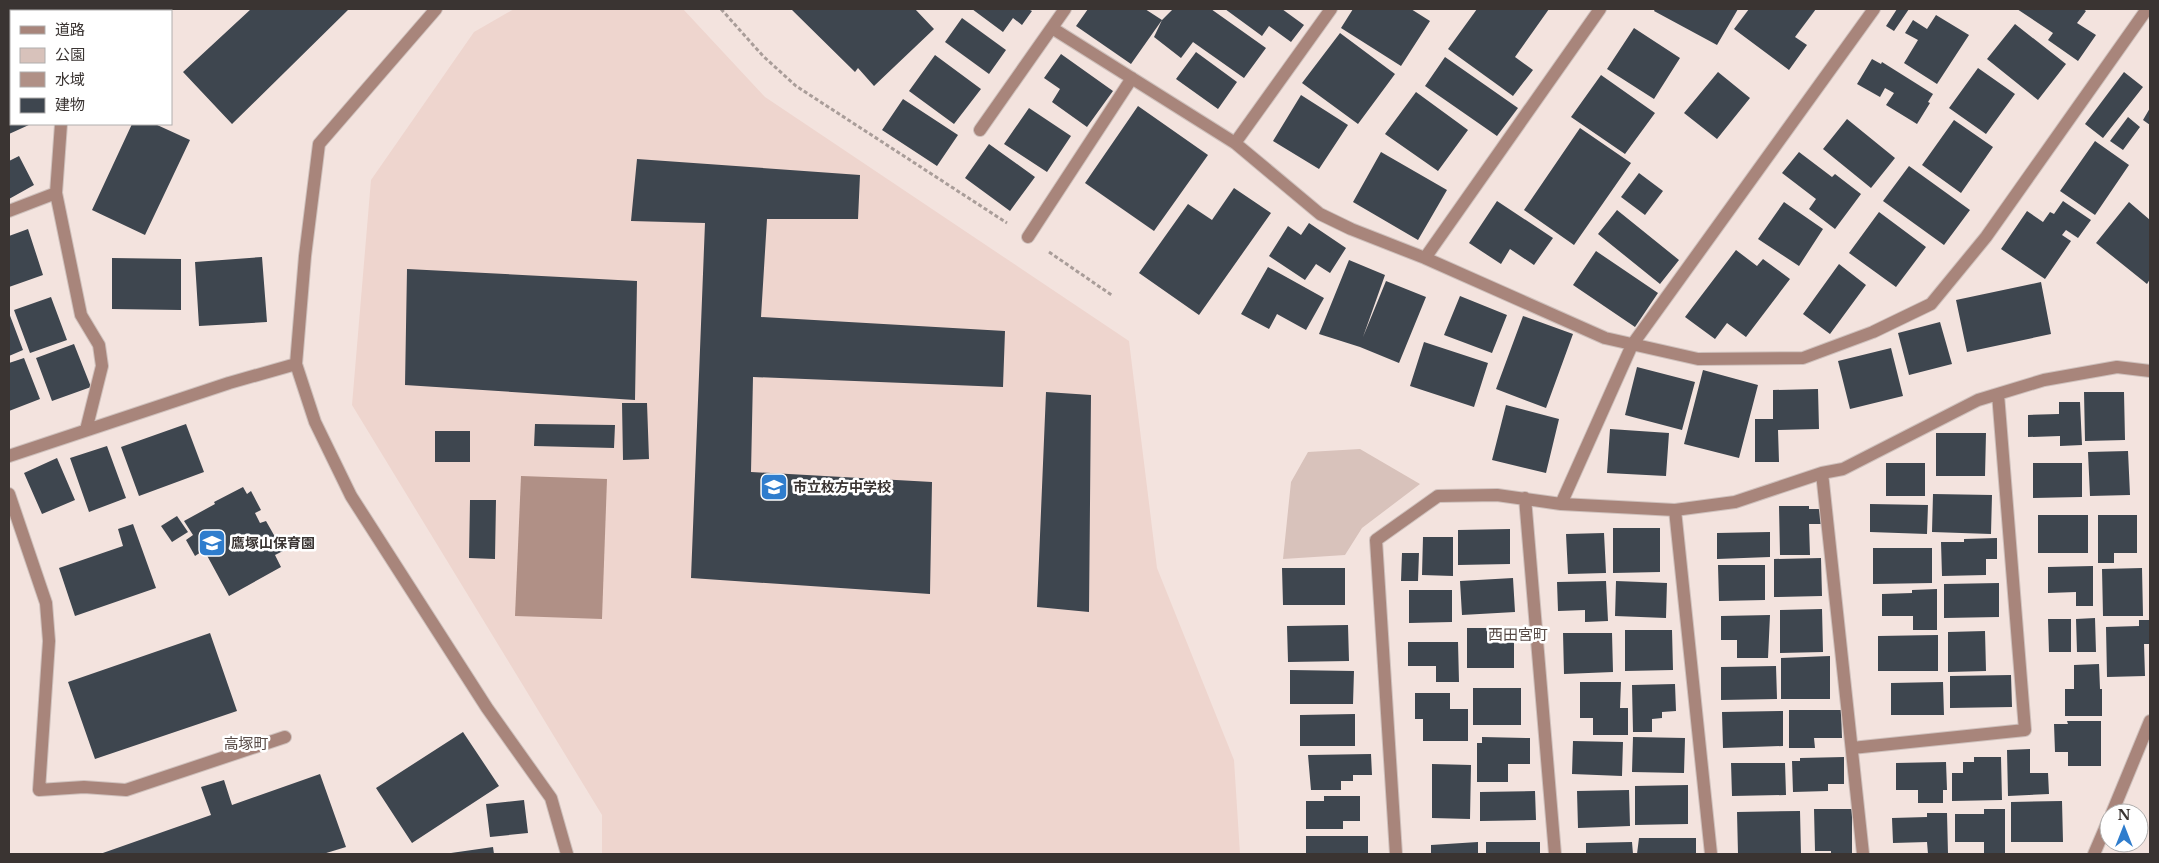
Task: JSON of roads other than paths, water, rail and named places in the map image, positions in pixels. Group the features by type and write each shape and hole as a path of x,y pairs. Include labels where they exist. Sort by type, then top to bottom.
{"street":[{"path":"436,9 319,144 305,256 296,364 315,422 351,496 487,708 551,798 567,854"},
{"path":"980,130 1065,9"},
{"path":"1235,142 1331,9"},
{"path":"1425,258 1600,9"},
{"path":"1561,504 1632,345 1874,9"},
{"path":"1052,28 1235,142 1320,214 1351,229 1425,258 1605,338 1698,359 1803,358 1873,332 1931,304 1986,237 2148,9"},
{"path":"1028,237 1132,78"},
{"path":"61,125 56,193 81,315 99,345 102,366 86,430"},
{"path":"9,211 56,193"},
{"path":"9,456 229,383 296,364"},
{"path":"1396,854 1376,540 1438,496 1497,494 1561,504 1675,510 1735,502 1822,472 1843,469 1978,400 2044,380 2117,367 2150,371"},
{"path":"1852,748 2025,730 1998,394"},
{"path":"1822,472 1863,854"},
{"path":"9,494 46,603 49,641 39,790 84,787 126,790 285,736"},
{"path":"1524,498 1555,854"},
{"path":"1675,510 1710,854"},
{"path":"2116,803 2150,721"},
{"path":"2094,854 2099,842"}],"water":[{"path":"521,476 607,479 602,619 515,616"}],"place":[{"name":"市立枚方中学校","path":"774,487"},
{"name":"鷹塚山保育園","path":"212,543"}],"district":[{"name":"西田宮町","path":"1518,635"},
{"name":"高塚町","path":"246,744"}]}
